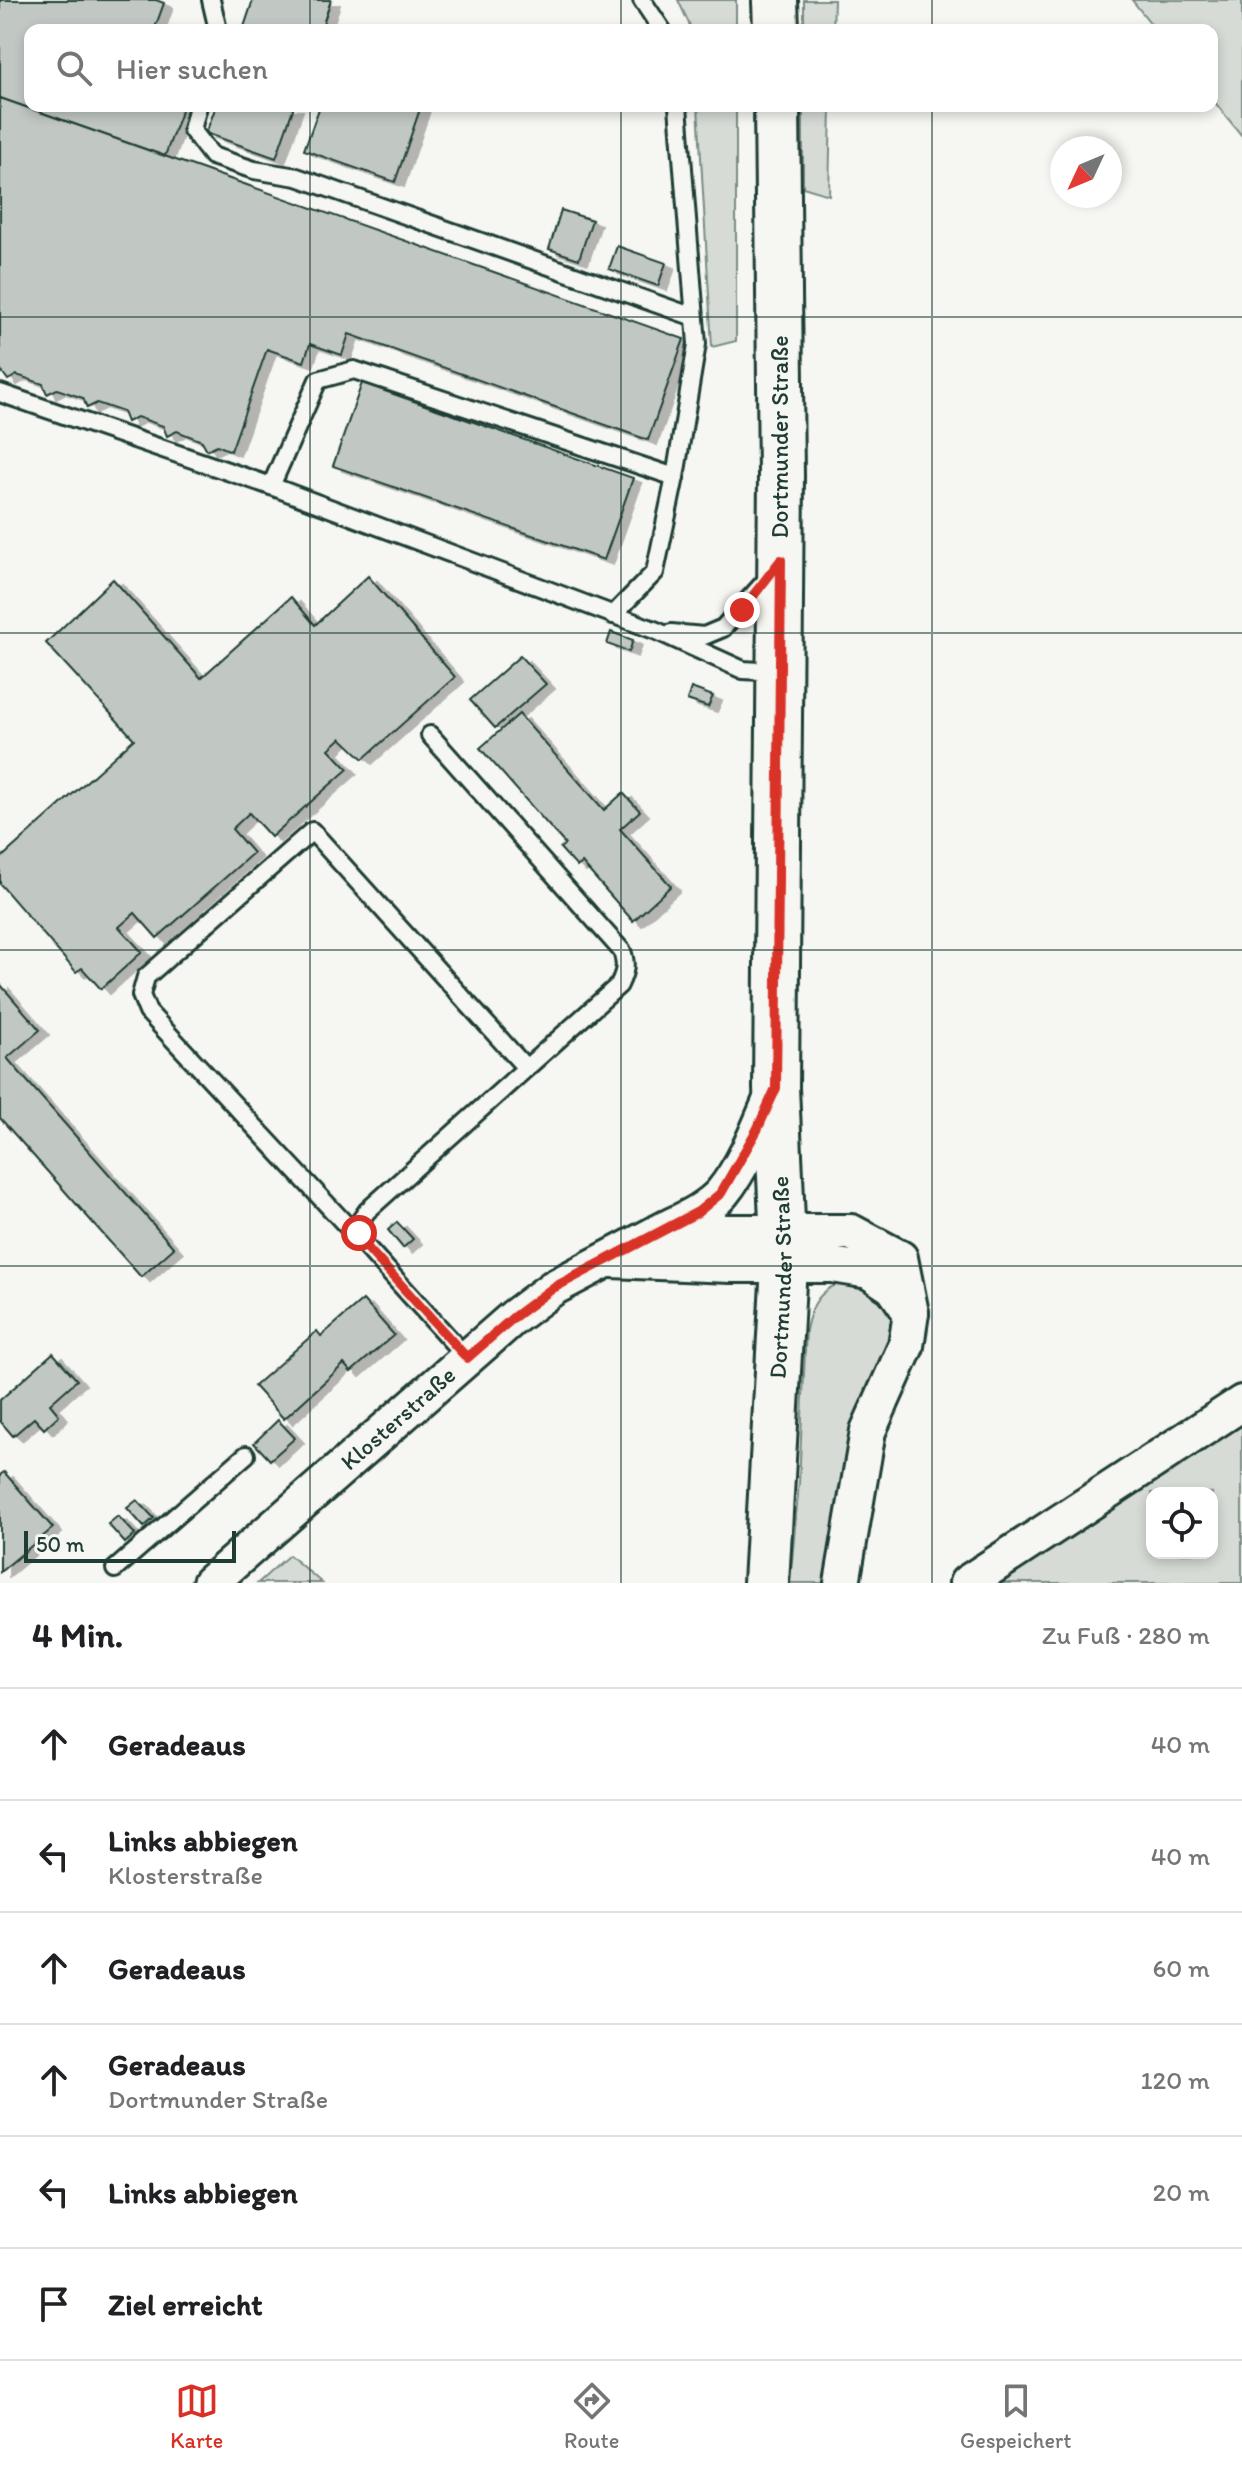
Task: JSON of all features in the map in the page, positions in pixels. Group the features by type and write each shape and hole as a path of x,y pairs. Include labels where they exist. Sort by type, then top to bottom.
{"main road":[{"path":"775,0 776,24"},
{"name":"Dortmunder Straße","path":"766,1583 783,1249 776,1088 781,560 777,112"}],"street":[{"path":"610,1260 698,1212 721,1193 757,1130 776,1088"},
{"path":"659,1232 783,1249 851,1232 900,1258 911,1313 906,1346 868,1431 842,1583"},
{"name":"Klosterstraße","path":"210,1583 514,1317 553,1288 610,1260 783,1249"},
{"path":"967,1583 1242,1403"}],"lane":[{"path":"211,0 217,24"},
{"path":"642,0 658,24"},
{"path":"196,112 192,130 212,156 254,170 297,177 694,317"},
{"path":"613,615 655,572 675,477 697,344 678,112"},
{"path":"271,486 318,380 354,370 675,477"},
{"path":"0,393 271,486 657,631 743,670 780,672"},
{"path":"657,631 704,636 723,628 766,583 781,560"},
{"path":"361,1241 360,1221 367,1211 619,985 626,962 622,951 430,735"},
{"path":"467,1358 148,1012 141,995 146,977 312,831 526,1068"},
{"path":"115,1569 246,1455"}],"shaded area":[{"path":"678,0 736,0 736,24 689,24"},
{"path":"804,0 834,0 833,24 804,24"},
{"path":"1132,0 1242,0 1242,136 1218,106 1218,24 1151,24"},
{"path":"698,112 736,112 736,341 712,347"},
{"path":"803,112 831,112 829,195 803,187"},
{"path":"847,1281 873,1287 890,1309 894,1326 829,1583 790,1583 799,1483 806,1330 818,1298 830,1288"},
{"path":"1242,1418 1242,1583 992,1583"},
{"path":"289,1555 322,1583 258,1583"}],"building":[{"path":"0,0 156,0 164,3 156,24 24,24 24,106 0,98"},
{"path":"253,0 331,0 323,24 245,24"},
{"path":"0,98 24,106 24,112 40,112 684,339 648,440 349,334 342,355 310,344 304,362 267,349 231,451 217,445 207,450 202,441 177,431 167,436 163,426 137,417 127,422 123,412 97,403 87,408 83,398 57,389 47,394 43,384 17,375 8,380 0,369"},
{"path":"40,112 181,112 165,156"},
{"path":"214,112 292,112 276,158 206,133"},
{"path":"318,112 419,112 395,182 304,150"},
{"path":"561,210 592,220 579,259 549,249"},
{"path":"617,246 666,263 658,286 609,269"},
{"path":"362,383 633,478 604,560 333,466"},
{"path":"368,576 455,677 363,759 341,738 329,749 348,769 271,837 249,813 232,829 253,853 157,938 135,913 119,927 142,952 101,989 82,968 76,972 0,884 0,859 134,739 46,643 113,579 201,678 291,597 315,625"},
{"path":"611,632 633,640 629,652 607,644"},
{"path":"520,656 546,684 495,728 470,700"},
{"path":"691,688 713,696 708,707 687,700"},
{"path":"519,714 604,810 623,793 640,811 620,829 671,886 633,921 582,863 577,867 560,848 565,844 480,748"},
{"path":"0,984 40,1030 7,1058 174,1248 141,1277 0,1118"},
{"path":"397,1222 413,1239 403,1248 388,1230"},
{"path":"363,1300 394,1335 351,1372 344,1364 284,1419 254,1386 317,1331 321,1336"},
{"path":"53,1353 77,1380 50,1404 59,1415 44,1429 34,1418 13,1436 0,1421 0,1400"},
{"path":"278,1420 295,1438 270,1460 254,1443"},
{"path":"4,1472 53,1528 0,1572 0,1475"},
{"path":"137,1500 154,1518 144,1527 127,1508"},
{"path":"118,1516 135,1534 125,1543 108,1524"}],"route":[{"path":"359,1233 361,1241 467,1358 553,1288 698,1212 721,1193 737,1168 776,1088 781,560 742,610"}]}
